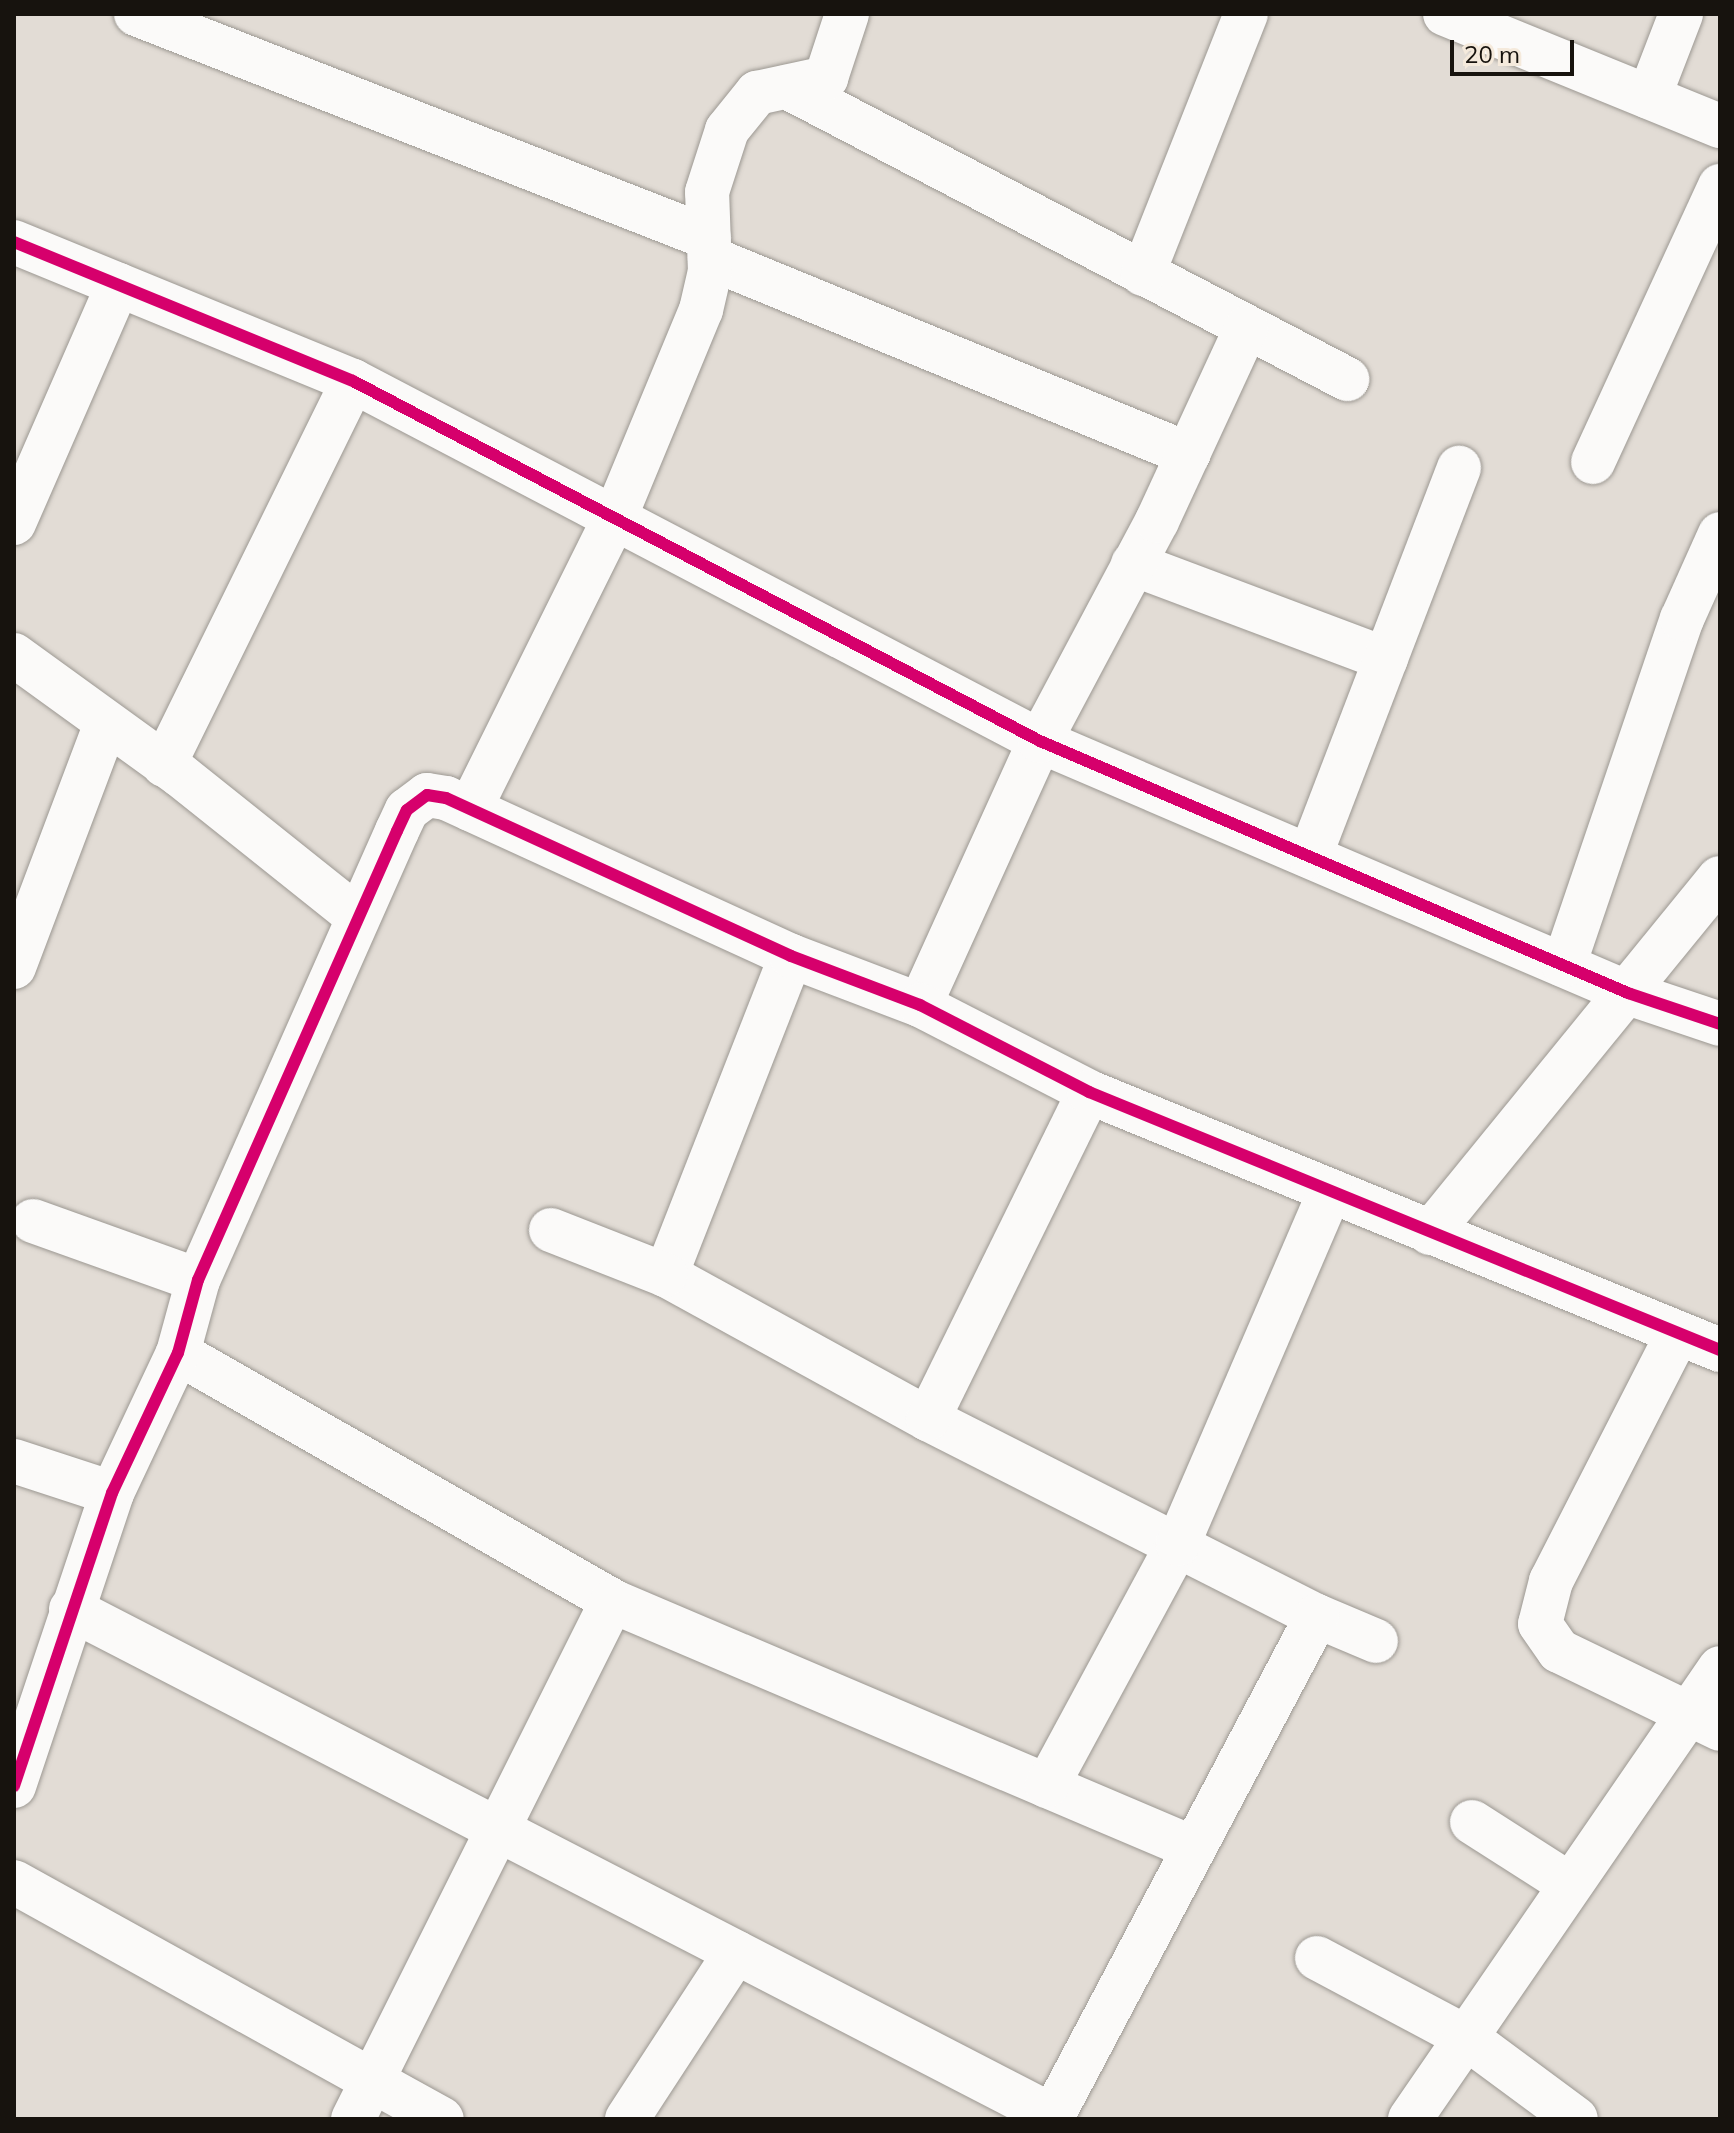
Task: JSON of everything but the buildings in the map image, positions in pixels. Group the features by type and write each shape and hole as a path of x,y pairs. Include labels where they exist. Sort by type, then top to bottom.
{"street":[{"path":"136,14 709,248 1188,454"},
{"path":"470,809 616,515 701,310 709,248 707,192 727,130 757,93 826,78 847,14"},
{"path":"1143,274 1246,14"},
{"path":"1445,14 1720,126"},
{"path":"1649,97 1681,14"},
{"path":"787,87 1347,379"},
{"path":"1593,462 1720,186"},
{"path":"14,242 353,381 616,515 1040,741 1628,993 1720,1024"},
{"path":"14,523 118,285"},
{"path":"920,1005 1040,741 1188,454 1246,328"},
{"path":"164,765 353,381"},
{"path":"1310,856 1459,468"},
{"path":"1564,965 1682,619 1720,534"},
{"path":"1133,564 1386,659"},
{"path":"14,655 164,765 358,917"},
{"path":"14,967 106,724"},
{"path":"14,1786 112,1493 178,1353 198,1280 358,917 416,801 434,794 791,956 920,1005 1089,1092 1720,1350"},
{"path":"1430,1233 1720,878"},
{"path":"666,1275 791,956"},
{"path":"928,1419 1089,1092"},
{"path":"1047,1786 1178,1544 1330,1191"},
{"path":"33,1221 198,1280"},
{"path":"551,1230 666,1275 928,1419 1317,1616 1376,1641"},
{"path":"1678,1333 1551,1581 1540,1624 1559,1651 1706,1721"},
{"path":"178,1353 612,1601 1193,1848"},
{"path":"14,1461 112,1493"},
{"path":"362,2100 612,1601"},
{"path":"71,1609 1052,2118 1317,1616"},
{"path":"1410,2119 1569,1884 1706,1721 1720,1668"},
{"path":"1472,1822 1569,1884"},
{"path":"14,1882 362,2100 442,2119"},
{"path":"627,2119 736,1952"},
{"path":"1317,1958 1464,2036 1576,2119"}],"cycle path":[{"path":"14,242 353,381 1040,741 1628,993 1720,1024"},
{"path":"14,1786 112,1493 178,1353 198,1280 397,831 407,810 427,795 446,798 791,956 920,1005 1089,1092 1720,1350"}]}
